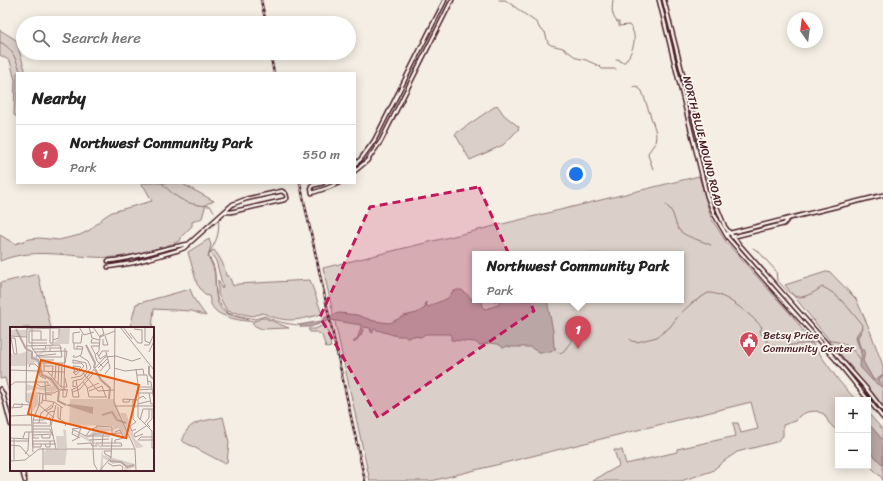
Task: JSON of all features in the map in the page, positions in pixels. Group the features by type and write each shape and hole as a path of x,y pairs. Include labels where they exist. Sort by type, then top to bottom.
{"main road":[{"path":"356,163 374,141 445,0"},
{"path":"356,170 367,161 381,141 452,0"},
{"name":"NORTH BLUE MOUND ROAD","path":"659,0 707,196 714,214 728,238 818,339 883,418"},
{"name":"NORTH BLUE MOUND ROAD","path":"664,0 715,202 720,215 730,233 748,255 822,337 883,410"},
{"path":"319,184 311,186 312,193 337,184"},
{"path":"108,267 133,263 176,252 184,248 233,204 246,199 282,192 286,194 287,198 284,200 225,212"},
{"path":"726,234 883,195"},
{"path":"728,238 784,224 789,218"},
{"path":"108,261 122,260 188,244"},
{"path":"0,389 3,394 10,421"},
{"path":"22,471 25,481"}],"highlighted area":[{"path":"479,187 534,311 378,418 320,317 370,207"}],"shaded area":[{"path":"0,30 16,40 16,60 22,60 26,72 16,72 16,116 14,115 15,80 10,61 0,55"},
{"path":"497,105 504,115 519,127 518,130 503,145 470,160 455,134"},
{"path":"699,176 711,218 726,242 794,318 839,381 853,397 835,397 835,429 829,423 824,414 816,411 807,412 799,416 796,421 783,425 783,436 776,442 737,452 712,471 681,481 592,481 619,466 614,450 622,450 626,464 677,452 677,449 736,436 733,423 738,423 741,433 758,429 751,402 431,481 370,481 323,268"},
{"path":"141,184 183,184 214,201 206,204 202,218 192,222 192,226 182,236 180,241 157,249 117,257 87,257 43,253 14,256 0,261 0,235 15,244 30,239 39,238 59,240 80,235 90,230 112,212 152,201"},
{"path":"209,239 211,245 208,257 214,269 216,295 219,306 228,314 252,321 243,321 218,313 210,302 209,296 205,295 197,284 188,252"},
{"path":"214,250 222,262 226,276 229,276 233,286 238,284 310,280 322,314 286,320 263,313 253,316 227,311 218,294 218,280 222,289 223,287 216,261 210,252"},
{"path":"829,271 856,299 869,328 883,366 883,407 785,285"},
{"path":"38,274 51,327 10,327 10,398 5,378 0,379 0,283"},
{"path":"190,289 194,299 206,316 192,311 154,309 152,327 130,327 136,304"},
{"path":"462,290 472,299 472,303 482,303 483,308 486,309 498,305 499,303 548,303 553,331 554,347 556,348 551,352 538,352 530,347 507,346 504,348 498,344 489,343 480,345 475,342 451,340 451,334 425,334 421,337 413,336 408,338 406,336 397,336 374,329 373,333 371,332 370,328 364,327 361,335 354,343 358,337 361,325 331,320 310,327 301,327 299,325 321,321 326,317 339,313 357,315 374,321 390,323 404,316 417,313 425,308 426,302 427,306 429,307 446,299 452,292"},
{"path":"265,318 289,328 262,329 253,325 253,321"},
{"path":"326,324 331,347 326,348 322,335 317,332 310,332 308,329 315,329"},
{"path":"862,326 863,328 858,337 861,348 863,351 865,350 863,361 873,379 875,380 883,374 879,380 883,385 883,388 873,381 860,367 861,351 856,338"},
{"path":"871,416 883,430 883,481 871,467"},
{"path":"223,417 229,442 227,462 224,463 182,441 187,430 194,424"},
{"path":"871,426 883,440 883,465 871,453"}],"waterway":[{"path":"499,0 505,0 537,23 540,29 545,32 548,43 551,45 563,48 577,58 586,60 602,69 616,69"},
{"path":"613,0 612,11 615,19 619,22 619,26 629,25 634,34 634,44 625,62 621,62 619,59 616,60"},
{"path":"0,42 11,51 16,59"},
{"path":"16,60 21,72"},
{"path":"633,87 636,86 642,91 655,129 655,143 648,153 653,169"},
{"path":"163,184 173,194 183,200 189,203 210,206 214,211"},
{"path":"666,205 673,214 679,230 690,237 711,245"},
{"path":"218,220 218,234 209,257 215,270 215,288 217,296 223,308 227,313 255,319 265,316 273,320 299,325"},
{"path":"753,248 759,252 776,271 777,280 791,294 796,297 800,297 808,295 822,287 839,298 862,325 862,328"},
{"path":"630,339 631,341 637,342 657,337 670,327 679,315 692,303 708,293 722,296 751,316 762,327 760,332 769,344 780,348 791,345 824,342"},
{"path":"555,350 559,353 563,352 573,339 577,330 581,328"},
{"path":"827,341 846,345 854,351 860,359"}],"railway":[{"path":"261,0 264,16"},
{"path":"271,60 274,72"},
{"path":"300,184 365,481"}],"place":[{"name":"Northwest Community Park","path":"578,349"},
{"name":"Betsy Price Community Center","path":"749,358"}]}
